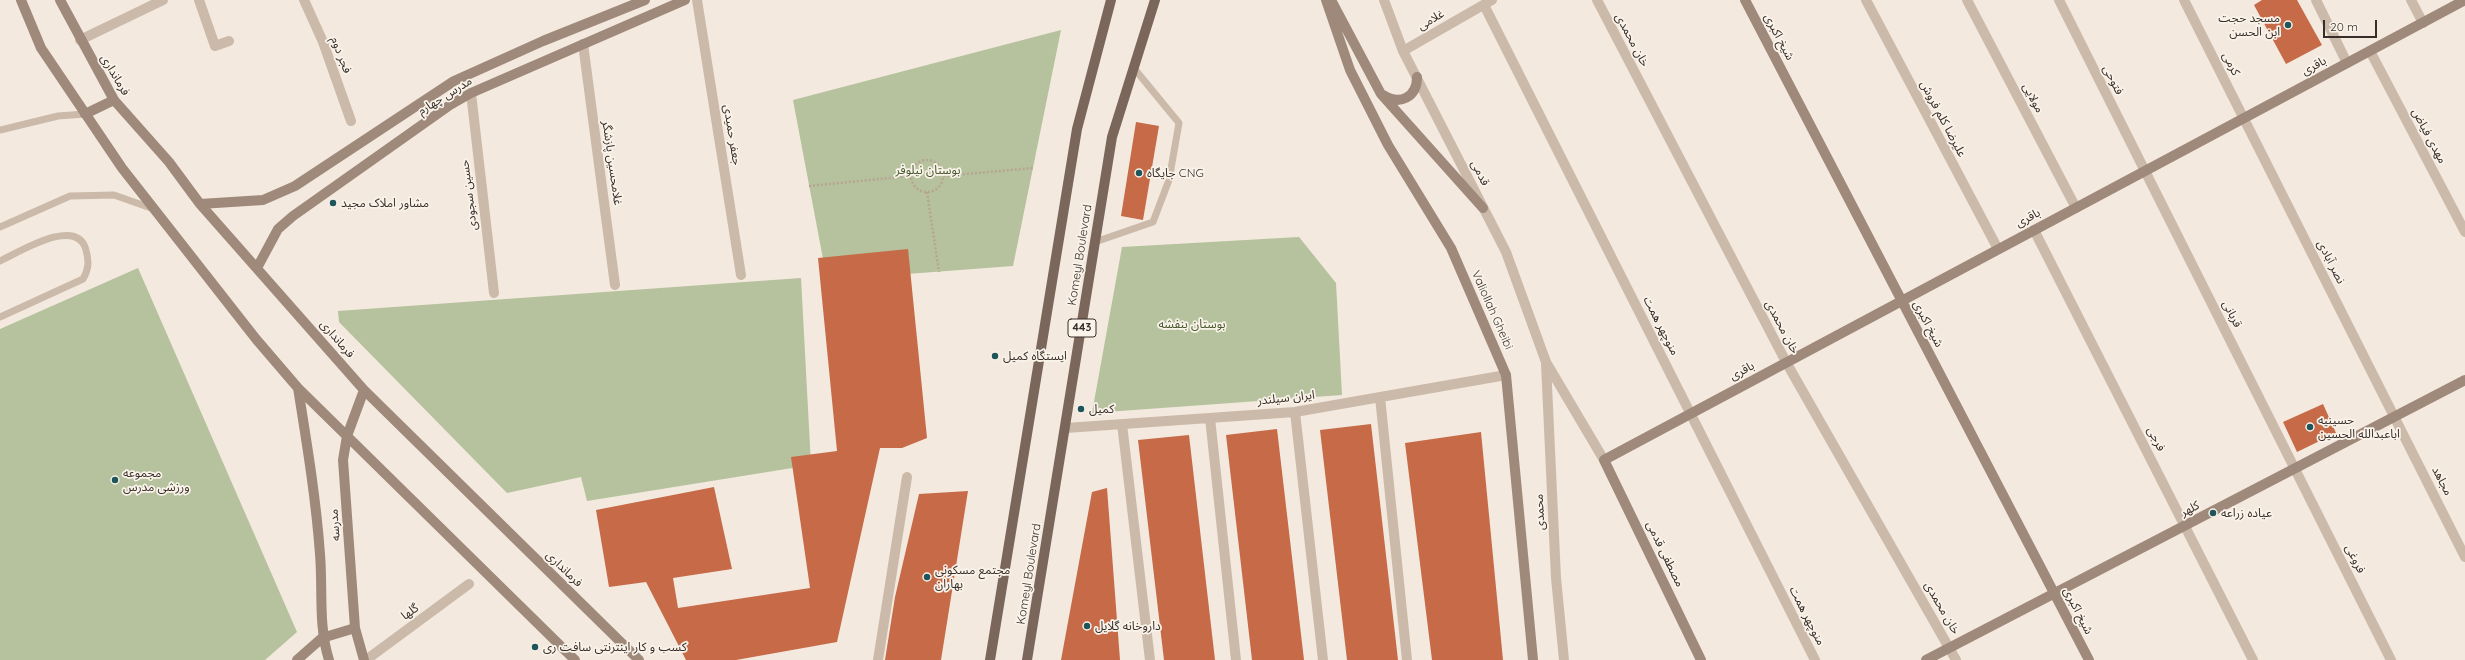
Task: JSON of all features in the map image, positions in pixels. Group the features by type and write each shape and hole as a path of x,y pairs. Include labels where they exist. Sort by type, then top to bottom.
{"main road":[{"name":"Komeyl Boulevard","path":"990,660 1077,130 1111,0"},
{"name":"Komeyl Boulevard","path":"1028,660 1112,137 1155,0"}],"street":[{"path":"21,0 41,48 151,208 298,388 575,660"},
{"name":"فرمانداری","path":"60,0 80,40 114,100 169,162 200,204 364,390 639,660"},
{"path":"80,40 163,0"},
{"path":"199,0 215,46 229,41"},
{"name":"فجر دوم","path":"304,0 323,42 352,121"},
{"name":"مدرس چهارم","path":"200,204 263,200 276,195 294,186 454,81 626,4 645,0"},
{"name":"مدرس چهارم","path":"257,268 278,229 293,216 450,105 471,93 685,0"},
{"name":"جعفر حمیدی","path":"697,0 741,275"},
{"name":"Valiollah Gheibi","path":"1326,0 1350,70 1388,144 1451,248 1506,375 1533,660"},
{"path":"1330,0 1381,94 1483,208"},
{"name":"قدمی","path":"1384,0 1403,51 1506,252 1546,362"},
{"name":"خان محمدی","path":"1597,0 1786,362 1956,660"},
{"name":"شیخ اکبری","path":"1745,0 2089,660"},
{"name":"علیرضا کلم فروش","path":"1866,0 1998,249"},
{"name":"مولایی","path":"1967,0 2076,208"},
{"name":"فتوحی","path":"2059,0 2145,171"},
{"name":"کرمی","path":"2184,0 2244,118"},
{"path":"2316,0 2347,63"},
{"path":"2411,0 2423,23"},
{"name":"باقری","path":"1604,460 2465,0"},
{"name":"غلامی","path":"1403,51 1488,2"},
{"name":"منوچهر همت","path":"1488,2 1690,413 1815,660"},
{"name":"غلامحسین پازشگر","path":"583,44 615,285"},
{"name":"مهدی فیاض","path":"2370,51 2465,232"},
{"path":"1381,94 1393,100 1405,99 1414,91 1417,77"},
{"name":"حسین سجودی","path":"471,93 494,293"},
{"path":"85,114 114,100"},
{"name":"نصر آبادی","path":"2244,118 2395,418"},
{"name":"قربانی","path":"2145,171 2295,469"},
{"name":"فرجی","path":"2034,230 2254,660"},
{"path":"1546,362 1604,460"},
{"name":"محمدی","path":"1546,362 1556,578 1564,660"},
{"name":"ایران سیلندر","path":"1066,428 1295,412 1506,375"},
{"name":"کلهر","path":"1926,660 2395,418 2465,380"},
{"name":"مدرسه","path":"298,388 317,519 320,556 322,638 329,660"},
{"name":"مدرسه","path":"364,390 347,436 343,460 355,628 365,660"},
{"path":"1380,397 1407,660"},
{"path":"1295,412 1323,660"},
{"path":"1210,418 1236,660"},
{"name":"مجاهد","path":"2395,418 2465,557"},
{"path":"1122,424 1150,660"},
{"name":"مصطفی قدمی","path":"1604,460 1701,660"},
{"name":"فروغی","path":"2295,469 2391,660"},
{"path":"878,660 907,477"},
{"name":"گلها","path":"365,660 468,584"},
{"path":"297,660 322,638 355,628"}],"lane":[{"path":"1095,242 1153,222 1169,180 1179,123 1133,67"},
{"path":"0,130 58,116 85,114"},
{"path":"0,227 70,196 114,195 151,208"},
{"path":"0,262 54,236 68,234 77,238 85,246 88,260 88,271 83,279 0,317"}],"path":[{"path":"929,160 939,166 943,176 937,189 927,192 917,190 911,181 910,176 914,165 918,162 929,160"},
{"path":"943,176 1033,168"},
{"path":"809,186 910,176"},
{"path":"927,192 939,272"}],"green space":[{"name":"بوستان نیلوفر","path":"1061,30 1013,266 827,280 793,100"},
{"name":"بوستان بنفشه","path":"1299,237 1336,283 1342,395 1092,413 1122,247"},
{"name":"مجموعه ورزشی مدرس","path":"138,268 297,632 265,660 0,660 0,329"},
{"path":"801,278 811,465 587,501 581,477 507,493 339,322 338,311"}],"building":[{"name":"مسجد حجت ابن الحسن","path":"2262,0 2297,0 2322,45 2286,64 2254,5"},
{"name":"جایگاه CNG","path":"1136,122 1159,126 1143,220 1121,216"},
{"path":"908,249 927,438 902,448 880,448 837,642 736,660 686,660 646,582 609,587 596,510 714,487 732,569 673,578 678,608 810,588 791,457 837,451 818,258"},
{"name":"حسینیه اباعبدالله الحسین","path":"2323,404 2336,433 2297,452 2283,422"},
{"path":"1371,424 1398,660 1347,660 1320,430"},
{"path":"1277,429 1304,660 1252,660 1226,435"},
{"path":"1481,432 1503,660 1432,660 1405,443"},
{"path":"1189,435 1215,660 1164,660 1138,440"},
{"path":"1107,488 1120,660 1061,660 1092,492"},
{"name":"مجتمع مسکونی بهاران","path":"968,491 941,660 885,660 895,597 919,494"}],"place":[{"name":"مسجد حجت ابن الحسن","path":"2288,25"},
{"name":"جایگاه CNG","path":"1139,173"},
{"name":"مشاور املاک مجید","path":"333,203"},
{"name":"ایستگاه کمیل","path":"995,356"},
{"name":"کمیل","path":"1081,409"},
{"name":"حسینیه اباعبدالله الحسین","path":"2310,427"},
{"name":"مجموعه ورزشی مدرس","path":"115,480"},
{"name":"عیاده زراعه","path":"2213,513"},
{"name":"مجتمع مسکونی بهاران","path":"927,577"},
{"name":"داروخانه گلایل","path":"1087,626"},
{"name":"کسب و کار اینترنتی سافت ری","path":"535,647"}]}
